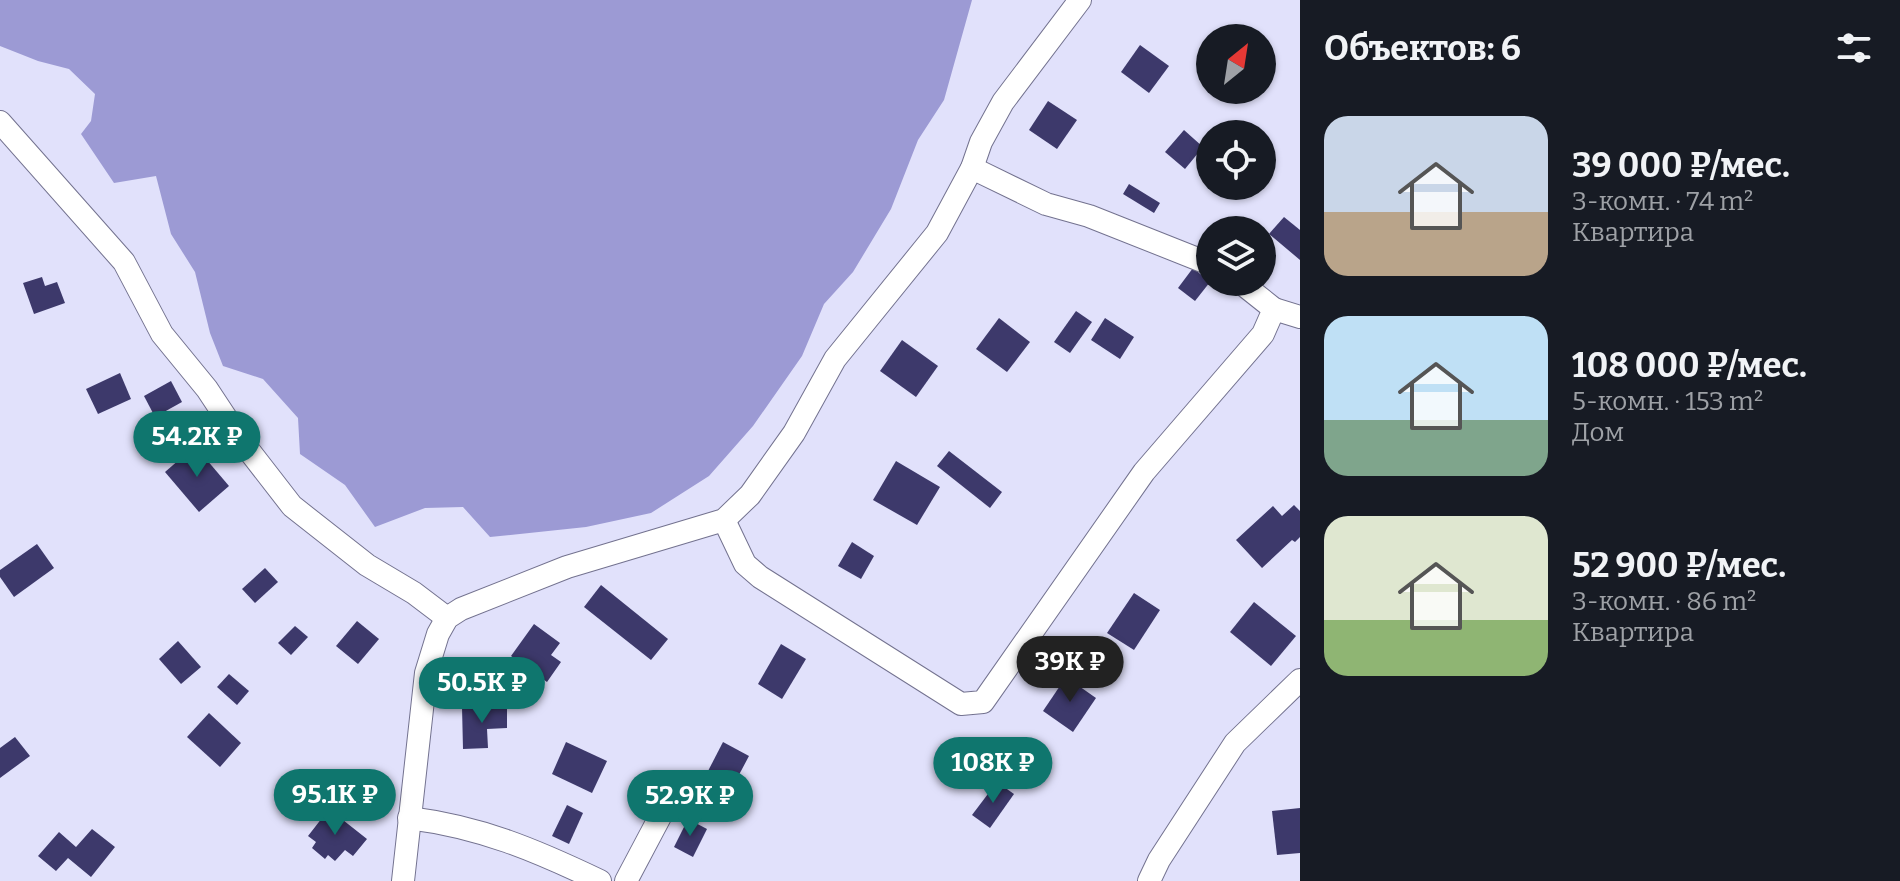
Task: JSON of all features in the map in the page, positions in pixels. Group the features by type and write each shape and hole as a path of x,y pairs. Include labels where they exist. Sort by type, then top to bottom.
{"street":[{"path":"403,881 426,673 438,634 447,618 461,609 567,567 724,520 750,495 794,433 835,359 937,233 1003,102 1080,0"},
{"path":"0,122 124,262 162,334 207,389 240,439 292,506 367,565 414,593 447,618"},
{"path":"972,168 1046,204 1089,216 1196,258"},
{"path":"1258,296 1274,309 1300,317"},
{"path":"724,520 745,564 760,577 961,704 983,702 1144,472 1263,334 1274,309"},
{"path":"1149,881 1159,860 1235,743 1300,680"},
{"path":"626,881 671,796"},
{"path":"409,818 452,823 500,837 600,881"}],"water":[{"path":"0,0 972,0 944,100 918,140 891,209 853,272 824,304 802,356 753,426 709,476 651,513 586,527 490,537 463,507 425,508 375,527 345,485 300,454 298,418 263,379 223,366 210,333 195,272 171,234 156,176 114,183 81,134 91,121 95,94 69,69 0,46"}],"building":[{"path":"1140,45 1169,66 1149,93 1121,72"},
{"path":"1048,101 1077,120 1057,149 1029,130"},
{"path":"1184,130 1196,141 1196,156 1185,169 1165,152"},
{"path":"1129,184 1160,203 1154,213 1123,194"},
{"path":"1284,217 1300,230 1300,260 1276,240 1276,226"},
{"path":"1193,268 1196,270 1196,296 1199,296 1195,301 1178,288"},
{"path":"42,277 45,286 57,282 65,303 34,314 23,283"},
{"path":"1076,311 1092,322 1070,353 1054,342"},
{"path":"999,318 1030,342 1007,372 976,349"},
{"path":"1105,318 1134,337 1120,359 1091,340"},
{"path":"902,340 938,366 916,397 880,371"},
{"path":"120,373 131,399 98,414 86,389"},
{"path":"171,381 182,402 155,417 144,396"},
{"path":"195,446 229,486 199,512 165,472"},
{"path":"949,451 1002,492 990,508 937,466"},
{"path":"896,461 940,487 917,525 873,500"},
{"path":"1294,505 1300,511 1300,537 1295,542 1292,540 1262,568 1236,540 1273,506 1282,516"},
{"path":"852,542 874,556 861,579 838,566"},
{"path":"37,544 54,568 14,597 0,577 0,570"},
{"path":"265,568 278,582 255,603 242,589"},
{"path":"601,585 668,639 651,660 584,607"},
{"path":"1134,593 1160,610 1134,650 1107,633"},
{"path":"1254,602 1296,636 1271,666 1230,632"},
{"path":"357,621 379,639 358,664 336,646"},
{"path":"534,624 560,643 551,655 561,662 547,682 511,656"},
{"path":"295,626 308,637 291,655 278,643"},
{"path":"178,641 201,667 181,684 159,659"},
{"path":"781,644 806,659 782,699 758,684"},
{"path":"229,674 249,691 237,705 217,687"},
{"path":"1066,677 1096,698 1073,732 1043,711"},
{"path":"507,706 507,728 487,729 488,748 463,749 462,707"},
{"path":"209,713 241,743 220,767 187,737"},
{"path":"15,737 30,756 0,778 0,748"},
{"path":"566,742 607,761 592,793 552,774"},
{"path":"723,742 749,756 733,786 707,773"},
{"path":"997,782 1014,794 990,828 972,815"},
{"path":"567,805 583,813 569,844 552,836"},
{"path":"1300,808 1300,853 1277,855 1272,811"},
{"path":"329,809 367,839 353,856 345,850 335,861 328,855 325,859 312,848 316,842 308,836"},
{"path":"688,819 707,829 693,857 674,847"},
{"path":"92,829 115,847 91,877 68,858 56,871 38,856 59,832 76,847"}]}
